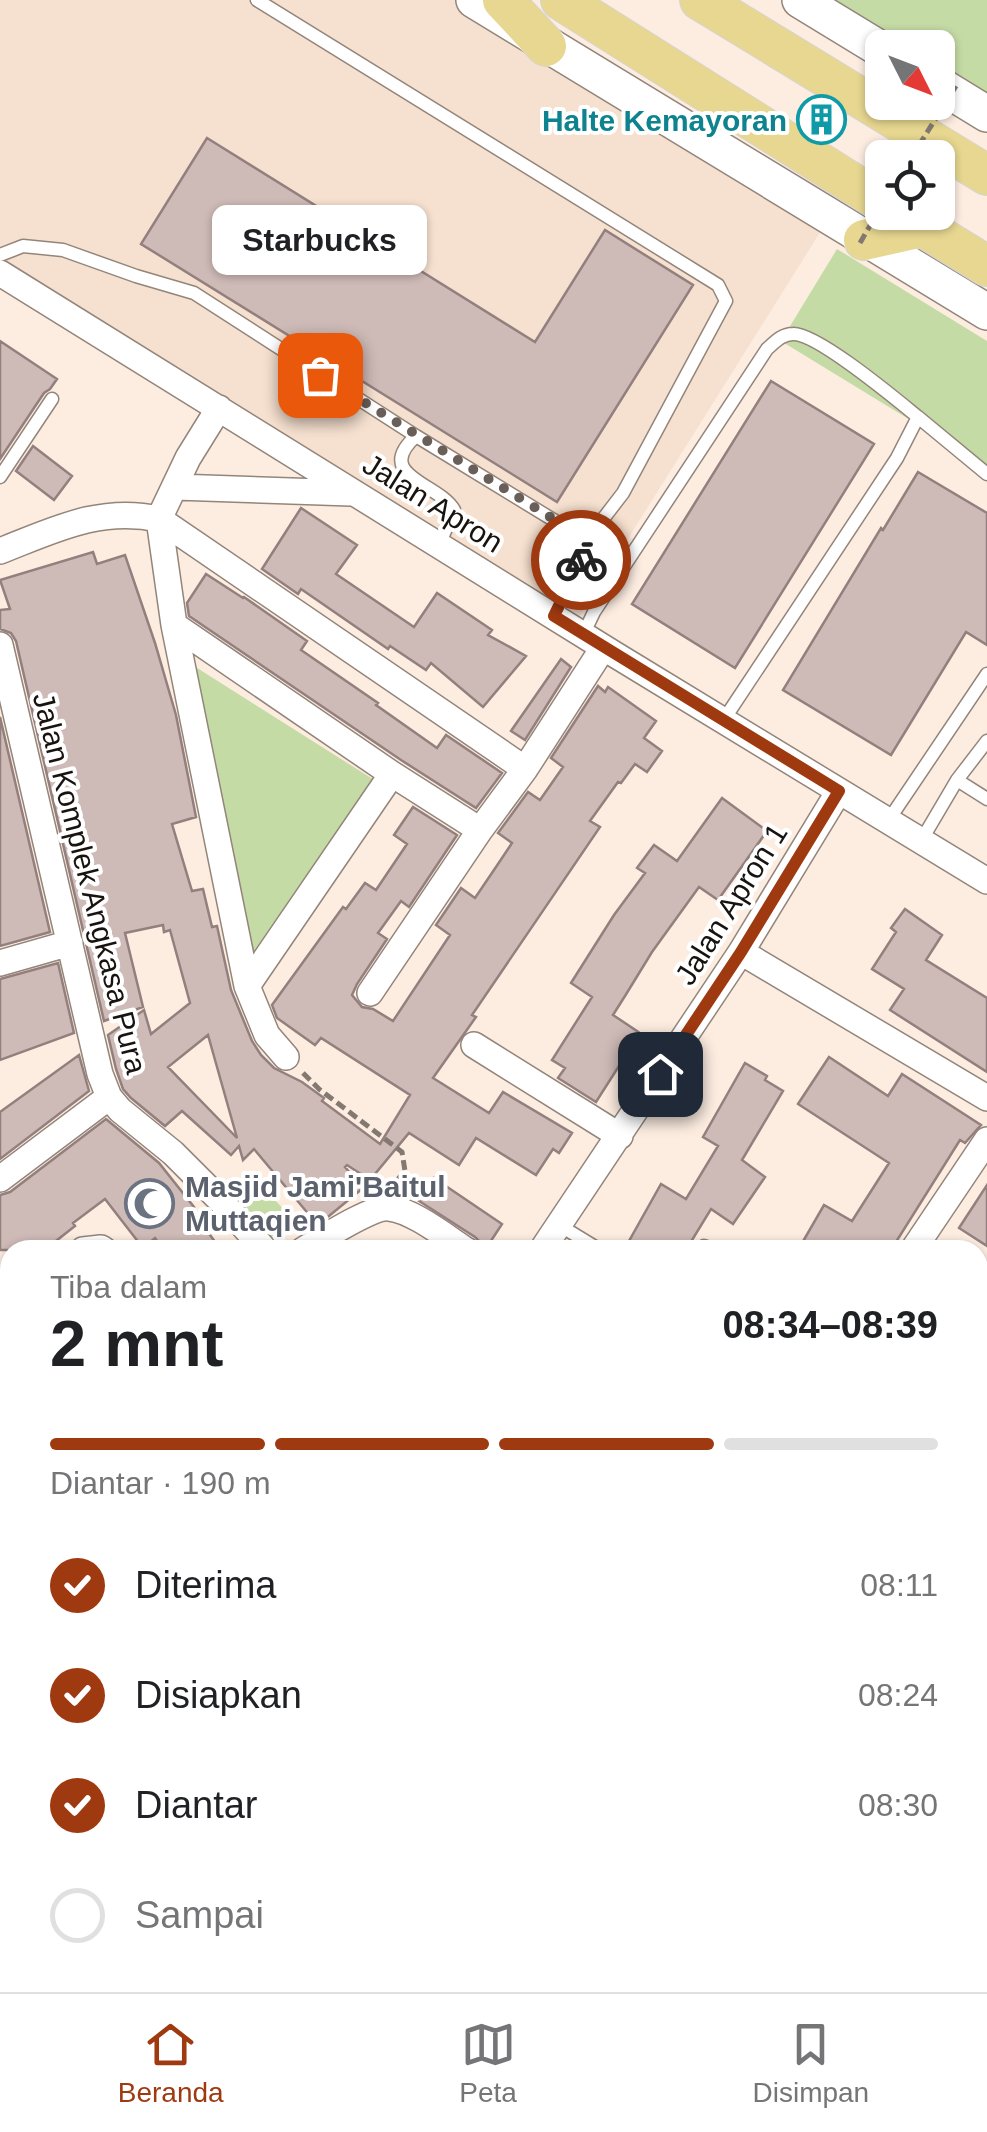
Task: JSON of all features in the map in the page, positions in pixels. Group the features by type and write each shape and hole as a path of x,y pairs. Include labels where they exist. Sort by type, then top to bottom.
{"main road":[{"path":"474,0 546,46 865,218"},
{"path":"504,0 546,46"},
{"path":"561,0 865,217"},
{"path":"800,0 865,40"},
{"path":"716,6 987,175"},
{"path":"955,91 987,114"},
{"path":"882,230 987,312"},
{"path":"927,230 987,266"}],"street":[{"name":"Jalan Apron","path":"0,273 987,880"},
{"path":"218,408 188,458 159,519 174,625 248,986 267,1036 286,1058"},
{"path":"176,488 355,493"},
{"path":"0,551 80,520 138,514 159,519 525,769"},
{"path":"174,625 480,830"},
{"path":"370,994 525,769 593,641"},
{"name":"Jalan Komplek Angkasa Pura","path":"0,646 100,1074 109,1097 173,1153 256,1240"},
{"path":"248,986 392,774"},
{"name":"Jalan Apron 1","path":"549,1240 741,952 839,791"},
{"path":"0,963 70,943"},
{"path":"741,952 987,1098"},
{"path":"474,1045 620,1136"},
{"path":"0,1179 109,1097"},
{"path":"920,1240 987,1140"},
{"path":"322,1240 385,1207 402,1211 450,1240"}],"lane":[{"path":"258,0 718,285 726,301 623,493 583,545 581,560 554,616"},
{"path":"0,254 23,246 63,250 194,293 416,436 578,534 583,545"},
{"path":"593,641 594,612 767,349 781,337 792,333 806,335 873,382 987,474"},
{"path":"0,477 52,398"},
{"path":"723,720 897,458 918,418"},
{"path":"416,436 404,447 401,457 408,476 449,502 454,510 439,546"},
{"path":"888,821 987,674"},
{"path":"921,841 956,780 987,740"},
{"path":"956,780 987,799"},
{"path":"559,1225 584,1240"}],"path":[{"path":"286,1058 319,1089 402,1152 405,1171 371,1212"}],"shaded area":[{"path":"0,0 456,0 829,218 572,628 0,278"}],"green space":[{"path":"834,0 987,0 987,93 955,73 955,30 884,30"},
{"path":"837,249 987,341 987,467 781,341"},
{"path":"194,666 379,783 256,965"},
{"path":"256,1180 292,1218 269,1239 233,1201"}],"building":[{"path":"207,138 535,342 605,230 693,285 557,502 141,244"},
{"path":"0,341 57,379 0,459"},
{"path":"771,381 874,444 735,668 632,604"},
{"path":"33,446 72,476 54,500 16,471"},
{"path":"918,472 987,513 987,645 966,632 891,755 783,690"},
{"path":"301,508 357,545 336,574 414,627 437,593 492,630 488,635 526,656 483,707 431,663 426,670 390,646 388,649 301,589 298,594 262,569"},
{"path":"93,552 97,564 125,555 176,715 196,817 172,824 192,891 203,889 212,927 217,926 231,990 252,1041 274,1068 302,1082 380,1144 410,1095 321,1038 315,1045 277,1018 272,1005 343,907 346,909 365,883 376,890 407,844 394,835 413,807 457,835 409,907 401,901 378,933 387,939 352,995 362,1007 393,1021 450,935 436,925 461,888 475,898 512,843 498,833 528,792 540,800 563,767 551,758 598,686 605,692 608,687 656,721 644,738 662,751 647,772 635,764 590,821 600,827 433,1078 489,1113 503,1092 572,1133 559,1153 553,1149 536,1175 476,1138 459,1165 409,1133 370,1180 347,1165 363,1188 316,1223 254,1149 243,1160 239,1146 231,1155 182,1111 165,1126 131,1098 123,1089 108,1035 144,1010 151,1034 190,1003 170,930 164,932 163,925 125,933 143,1007 104,1021 16,641 11,633 0,629 0,610 10,609 0,580","holes":["208,1035 237,1138 168,1067"]},
{"path":"206,574 307,641 301,650 437,748 446,735 502,773 476,808 189,616 187,603"},
{"path":"561,659 571,667 525,740 511,731"},
{"path":"0,717 50,932 0,946"},
{"path":"722,798 767,831 718,900 699,887 652,952 613,1015 640,1033 596,1102 558,1078 565,1068 552,1060 592,997 571,983 645,873 637,868 654,845 677,861"},
{"path":"905,909 942,935 926,960 987,998 987,1072 890,1010 904,989 872,969 896,932 891,928"},
{"path":"58,963 74,1033 0,1060 0,979"},
{"path":"79,1055 89,1091 0,1159 0,1112"},
{"path":"829,1057 888,1096 902,1074 981,1125 965,1143 960,1140 897,1240 804,1240 824,1205 852,1221 889,1163 798,1104"},
{"path":"745,1063 783,1091 742,1160 765,1177 733,1224 711,1209 692,1240 630,1240 661,1184 686,1199 718,1146 703,1137"},
{"path":"106,1119 159,1163 194,1207 191,1209 214,1240 137,1240 105,1199 57,1240 0,1240 0,1195 10,1192"},
{"path":"434,1178 502,1224 492,1240 478,1240 419,1201"},
{"path":"987,1185 987,1240 978,1240 959,1228"}],"way so far":[{"path":"320,375 578,534 583,545 581,560"}],"place":[{"name":"Halte Kemayoran","path":"822,120"},
{"name":"Starbucks","path":"320,375"},
{"name":"Masjid Jami'Baitul Muttaqien","path":"150,1203"}],"route":[{"path":"581,560 554,616 839,791 741,952 660,1074"}]}
